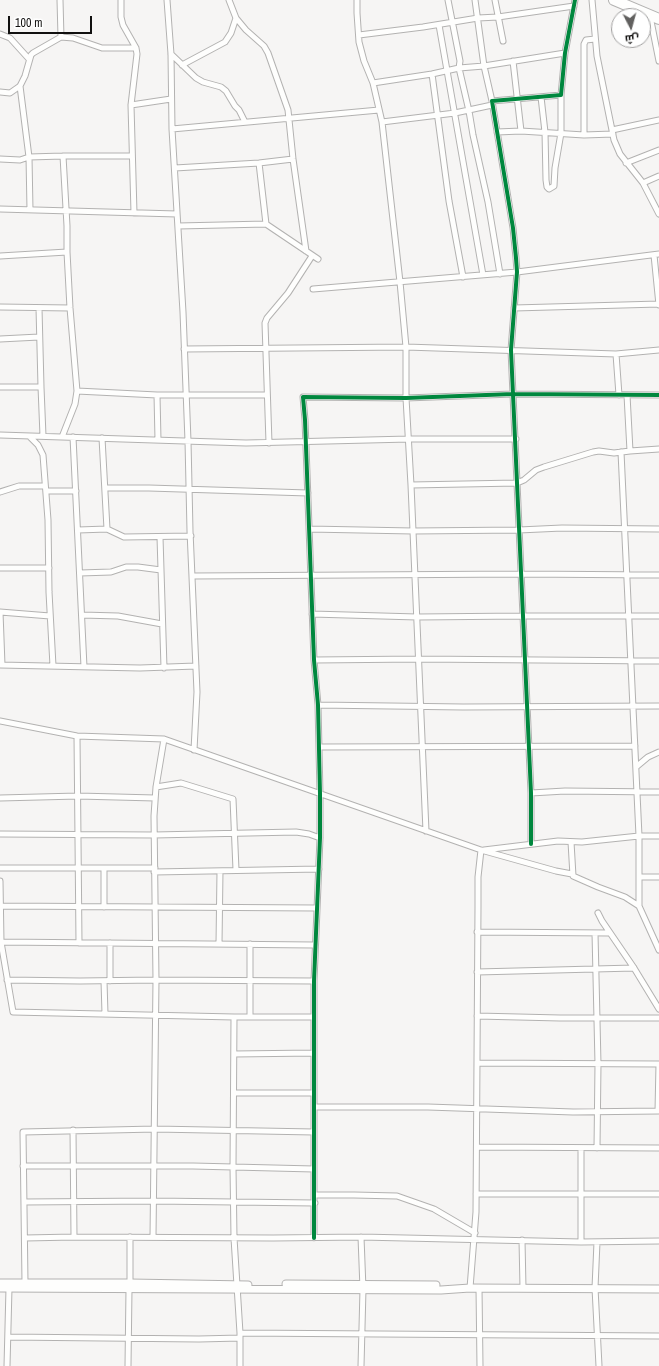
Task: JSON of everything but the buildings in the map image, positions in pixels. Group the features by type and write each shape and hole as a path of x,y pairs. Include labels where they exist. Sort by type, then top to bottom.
{"highway":[{"path":"614,0 654,17"}],"street":[{"path":"60,0 61,38"},
{"path":"121,0 121,18 123,25 136,48 137,60 131,105 134,213"},
{"path":"167,0 171,54 172,129 188,440 196,666 197,721 194,750"},
{"path":"229,0 236,18 246,30 264,46 268,53 288,110 293,159 306,251"},
{"path":"357,0 361,52 373,83 382,122 406,347 406,398 426,831"},
{"path":"448,0 460,61 459,68 488,202 500,274"},
{"path":"475,0 484,66 492,103 513,228 517,272 511,350 531,793 531,844"},
{"path":"495,0 502,41"},
{"path":"541,97 546,180 547,187 549,189 554,186 555,168 561,133 561,95 565,53 575,0"},
{"path":"592,0 597,56 612,132 617,148 626,163 644,184 659,214"},
{"path":"359,35 574,6"},
{"path":"654,17 659,61"},
{"path":"182,65 224,42 231,32 236,18"},
{"path":"439,25 483,275"},
{"path":"0,34 10,38 29,59"},
{"path":"0,92 10,93 20,86 25,76 29,59 33,53 61,38 73,38 102,48 136,48"},
{"path":"584,135 584,44 586,40 595,39"},
{"path":"373,83 432,74 459,68 484,66 565,53"},
{"path":"171,54 196,78 203,82 221,87 226,91 245,122"},
{"path":"513,61 520,131"},
{"path":"432,74 449,201 463,277"},
{"path":"20,86 29,157 30,210"},
{"path":"382,122 469,111 492,103 518,99 561,95"},
{"path":"131,105 171,99"},
{"path":"172,129 379,110"},
{"path":"496,132 520,131 584,135 612,132 659,120"},
{"path":"626,163 659,150"},
{"path":"0,159 20,160 29,157 62,156 132,156"},
{"path":"62,156 70,308 77,391 75,404 62,437"},
{"path":"175,168 259,163 293,159"},
{"path":"259,163 266,224"},
{"path":"644,184 659,176"},
{"path":"0,209 177,214"},
{"path":"178,226 266,224 318,260"},
{"path":"0,256 67,252"},
{"path":"313,289 500,274 657,254 659,305 514,308"},
{"path":"269,443 265,323 267,318 288,293 312,256"},
{"path":"0,307 70,308"},
{"path":"38,308 43,436"},
{"path":"0,339 39,337"},
{"path":"184,349 406,347 616,354 659,350"},
{"path":"616,354 619,395"},
{"path":"0,387 40,387"},
{"path":"77,391 157,395 267,395"},
{"path":"314,1238 314,944 320,838 320,747 314,660 303,397 406,398 513,394 659,395"},
{"path":"157,395 158,440"},
{"path":"627,395 630,450"},
{"path":"0,435 269,443 409,439 516,439"},
{"path":"30,437 38,445 43,455 53,666"},
{"path":"73,437 84,667"},
{"path":"102,438 107,530"},
{"path":"411,485 518,482 524,480 536,470 600,451 614,453 630,450 659,449"},
{"path":"621,452 626,528 639,836 639,906 659,950"},
{"path":"0,492 19,486 76,491"},
{"path":"105,488 308,493"},
{"path":"309,529 413,531 562,528 659,529"},
{"path":"78,530 107,530 124,537 191,536"},
{"path":"160,537 164,668"},
{"path":"80,573 111,572 126,567 161,570"},
{"path":"0,568 49,568"},
{"path":"192,576 521,574 628,576 659,575"},
{"path":"50,616 0,612 1,665 164,668 196,666"},
{"path":"312,614 417,617 659,616"},
{"path":"82,615 118,616 162,624"},
{"path":"314,660 419,659 659,661"},
{"path":"318,705 463,707 659,706"},
{"path":"0,721 77,736 164,739 481,850 572,874"},
{"path":"77,736 80,906 79,942"},
{"path":"154,1237 156,943 154,835 156,787 164,739"},
{"path":"320,747 635,746"},
{"path":"636,767 648,757 659,752"},
{"path":"156,787 181,783 230,798 234,801 236,870"},
{"path":"531,793 565,791 659,792"},
{"path":"0,798 78,796 155,798"},
{"path":"0,834 154,835 296,832 309,834 320,838"},
{"path":"481,850 558,841 582,842 639,836 659,836"},
{"path":"571,842 572,874 574,878 625,897 639,906"},
{"path":"470,1288 475,1233 476,1194 477,932 478,877 481,850"},
{"path":"0,868 220,871 319,869"},
{"path":"104,869 104,907"},
{"path":"219,944 220,871"},
{"path":"640,877 659,877"},
{"path":"0,881 1,942 13,1012 234,1017 314,1017"},
{"path":"0,906 316,908"},
{"path":"598,913 659,1009"},
{"path":"477,932 610,933"},
{"path":"595,933 598,1064 597,1148"},
{"path":"1,942 314,944"},
{"path":"110,943 110,980"},
{"path":"250,944 250,1017"},
{"path":"477,972 634,968"},
{"path":"7,980 314,981"},
{"path":"104,981 105,1014"},
{"path":"477,1016 659,1018"},
{"path":"234,1017 234,1238 238,1287 240,1366"},
{"path":"234,1054 314,1053"},
{"path":"314,1107 428,1107 598,1112 658,1111 659,1064 477,1063"},
{"path":"234,1093 314,1093"},
{"path":"25,1283 23,1132 155,1129 314,1132"},
{"path":"73,1130 74,1237"},
{"path":"477,1147 659,1148"},
{"path":"581,1242 582,1148"},
{"path":"23,1166 154,1166 314,1169"},
{"path":"476,1194 659,1194"},
{"path":"315,1195 397,1196 434,1209 475,1233"},
{"path":"24,1202 154,1201 315,1203"},
{"path":"128,1366 130,1237"},
{"path":"25,1238 361,1237 581,1242 659,1241"},
{"path":"361,1237 363,1287 361,1366"},
{"path":"522,1240 523,1288"},
{"path":"597,1242 595,1288 599,1366"},
{"path":"0,1283 238,1287 363,1287 441,1285 458,1288 659,1289"},
{"path":"0,1288 130,1286"},
{"path":"7,1366 9,1288"},
{"path":"479,1288 480,1366"},
{"path":"8,1337 199,1339 240,1335 362,1333 659,1336"}],"cycle path":[{"path":"531,844 531,793 511,350 517,272 513,228 492,101 561,95 565,53 575,0"},
{"path":"314,1238 314,981 320,838 320,794 318,705 314,660 303,397 406,398 513,394 659,395"}]}
